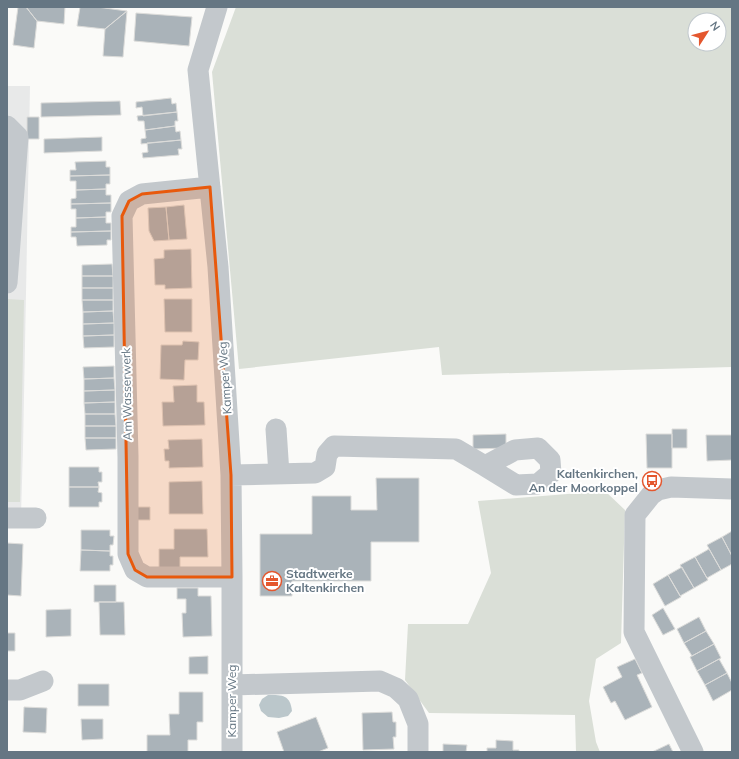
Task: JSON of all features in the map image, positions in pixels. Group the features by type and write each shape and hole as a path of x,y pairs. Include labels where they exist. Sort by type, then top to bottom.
{"street":[{"name":"Kamper Weg","path":"217,7 198,70 218,267 230,475 232,577 232,752"},
{"path":"7,126 18,138 7,283"},
{"name":"Am Wasserwerk","path":"210,187 142,194 128,201 122,216 128,457 128,554 135,570 147,577 232,577"},
{"path":"276,429 279,474"},
{"path":"230,475 316,473 325,467 327,454 334,446 456,449 485,466"},
{"path":"693,752 634,632 635,515 651,495 658,490 671,487 732,489"},
{"path":"7,518 36,518"},
{"path":"7,690 20,690 43,681"},
{"path":"232,685 380,681 396,688 408,699 418,724 418,752"}],"highlighted area":[{"path":"210,187 231,475 232,577 147,577 135,570 128,554 122,216 129,201 142,194"}],"shaded area":[{"path":"236,7 732,7 732,367 442,375 439,347 239,369 212,72"},
{"path":"7,86 30,86 21,515 7,523"},
{"path":"7,299 24,300 20,502 7,502"},
{"path":"605,491 625,510 621,643 596,659 589,701 596,742 600,752 576,752 575,715 429,713 405,680 408,624 468,624 491,573 478,501"},
{"path":"268,695 282,696 290,702 292,711 288,716 279,718 268,717 261,711 259,705 262,699"}],"building":[{"path":"18,7 26,7 37,21 34,48 13,45"},
{"path":"26,7 65,7 64,24 37,21"},
{"path":"80,7 97,7 127,11 105,29 77,26"},
{"path":"127,11 123,57 103,56 105,29"},
{"path":"136,13 192,17 189,46 134,41"},
{"path":"171,98 172,104 176,103 177,112 143,116 142,107 136,108 136,102"},
{"path":"120,101 121,115 41,117 41,103"},
{"path":"177,112 178,121 175,121 175,126 145,130 144,121 138,121 137,116"},
{"path":"27,117 39,117 39,139 27,139"},
{"path":"175,126 176,132 180,131 181,140 141,144 141,139 146,138 145,130"},
{"path":"102,137 102,151 44,153 44,139"},
{"path":"181,140 182,149 178,149 179,155 143,158 142,153 148,152 147,143"},
{"path":"106,161 106,167 110,167 110,175 70,176 70,170 76,170 75,162"},
{"path":"110,175 110,184 106,184 106,189 76,190 76,181 70,181 70,176"},
{"path":"106,189 106,195 111,195 111,203 71,204 71,199 76,198 76,190"},
{"path":"111,203 111,212 106,212 106,217 76,218 76,209 71,209 71,204"},
{"path":"184,205 187,239 169,240 166,207"},
{"path":"166,207 169,240 154,241 149,231 148,208"},
{"path":"106,217 106,223 111,223 111,231 71,232 71,227 76,227 76,218"},
{"path":"111,231 111,240 107,240 107,245 77,246 76,237 71,237 71,232"},
{"path":"191,249 192,288 165,289 165,285 155,285 154,259 164,258 164,250"},
{"path":"112,264 113,276 82,276 82,265"},
{"path":"82,276 113,276 113,288 82,288"},
{"path":"82,288 113,288 113,300 82,300"},
{"path":"164,299 192,299 192,332 165,332"},
{"path":"82,300 113,300 113,311 83,312"},
{"path":"113,311 114,323 83,324 83,312"},
{"path":"114,323 114,335 83,336 83,324"},
{"path":"114,335 114,347 84,348 83,336"},
{"path":"183,341 199,342 198,360 185,360 184,380 160,379 161,345 182,345"},
{"path":"114,366 114,378 84,379 83,367"},
{"path":"114,378 115,390 84,391 84,379"},
{"path":"197,385 197,402 204,402 205,425 163,426 162,402 174,402 173,386"},
{"path":"115,390 115,402 84,403 84,391"},
{"path":"115,402 115,414 85,414 84,403"},
{"path":"85,414 115,414 116,426 85,426"},
{"path":"85,426 116,426 116,438 85,438"},
{"path":"672,429 687,429 687,448 672,448"},
{"path":"506,434 506,448 473,449 473,435"},
{"path":"646,434 672,434 672,468 647,468"},
{"path":"706,435 732,435 732,460 707,461"},
{"path":"85,438 116,438 116,449 86,450"},
{"path":"202,439 203,467 169,468 169,461 165,461 164,449 169,449 168,440"},
{"path":"69,467 99,467 99,472 102,472 102,482 98,482 99,487 69,487"},
{"path":"376,478 419,478 419,542 371,542 371,581 292,581 292,596 260,596 260,534 312,534 312,496 351,496 351,510 377,510"},
{"path":"202,481 203,514 169,514 169,482"},
{"path":"69,487 99,487 98,492 102,493 102,502 99,502 99,507 69,507"},
{"path":"134,507 150,507 150,520 134,520"},
{"path":"174,529 207,529 208,557 180,557 180,570 159,570 159,549 174,549"},
{"path":"81,530 110,530 110,536 114,536 113,545 110,545 110,551 81,550"},
{"path":"732,531 732,556 722,537"},
{"path":"722,537 732,556 732,564 721,570 707,545"},
{"path":"7,543 23,544 21,596 7,595"},
{"path":"709,549 721,570 707,578 695,557"},
{"path":"81,550 110,551 110,556 113,556 113,565 110,565 110,571 80,571"},
{"path":"695,557 708,580 694,588 680,565"},
{"path":"682,567 694,588 680,596 668,575"},
{"path":"668,575 681,597 665,606 653,584"},
{"path":"94,585 116,585 116,602 94,602"},
{"path":"177,588 198,588 198,596 211,596 212,636 183,637 182,613 186,613 186,599 177,599"},
{"path":"99,602 124,602 125,635 100,635"},
{"path":"663,608 675,629 663,635 652,615"},
{"path":"71,609 71,636 46,637 46,610"},
{"path":"699,617 706,631 684,643 677,629"},
{"path":"706,631 714,644 692,656 684,643"},
{"path":"7,633 15,633 15,651 7,651"},
{"path":"714,644 721,658 697,671 690,657"},
{"path":"208,656 208,674 189,674 189,657"},
{"path":"635,659 642,673 637,675 652,707 625,720 615,701 611,703 603,687 622,677 617,667"},
{"path":"719,659 727,673 705,685 697,671"},
{"path":"727,673 732,683 732,690 713,701 705,685"},
{"path":"78,684 109,684 109,706 78,706"},
{"path":"179,692 203,692 203,722 197,722 197,740 188,740 188,752 147,752 147,735 170,735 169,714 179,714"},
{"path":"24,707 47,708 46,733 23,732"},
{"path":"392,712 393,722 396,722 396,737 393,737 394,749 363,750 362,713"},
{"path":"316,717 328,748 318,752 284,752 277,732"},
{"path":"81,719 103,719 103,739 82,740"},
{"path":"496,740 513,741 513,750 519,750 519,752 487,752 487,748 496,748"},
{"path":"443,744 467,745 466,752 443,752"},
{"path":"669,744 673,752 652,752"}],"place":[{"name":"Kaltenkirchen, An der Moorkoppel","path":"652,481"},
{"name":"Stadtwerke Kaltenkirchen","path":"272,581"}]}
